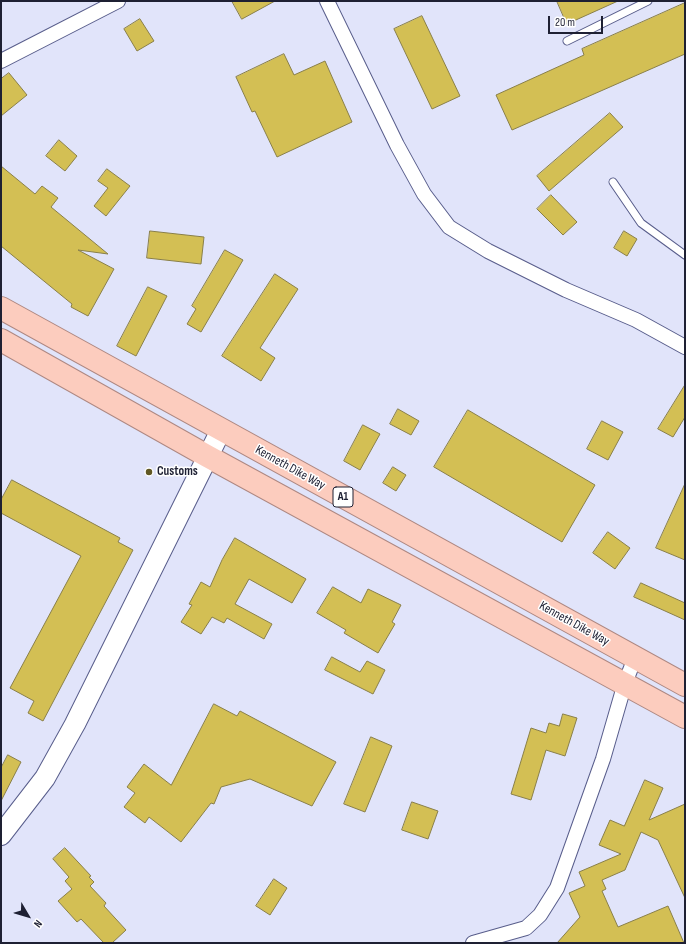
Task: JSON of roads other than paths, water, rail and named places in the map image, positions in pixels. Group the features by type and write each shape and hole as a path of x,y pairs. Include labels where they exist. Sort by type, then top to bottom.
{"highway":[{"name":"Kenneth Dike Way","path":"1,308 685,685"},
{"name":"Kenneth Dike Way","path":"1,340 206,456 372,545 685,717"},
{"path":"372,545 386,520"},
{"path":"467,597 480,573"}],"main road":[{"path":"1,835 45,778 75,724 220,430"}],"street":[{"path":"1,61 118,1"},
{"path":"327,1 397,145 424,194 449,227 488,251 566,290 636,320 685,348"},
{"path":"473,943 526,928 540,915 557,888 603,759 625,683 635,658"}],"lane":[{"path":"567,41 648,1"},
{"path":"613,182 641,223 685,255"}],"place":[{"name":"Customs","path":"149,472"}]}
